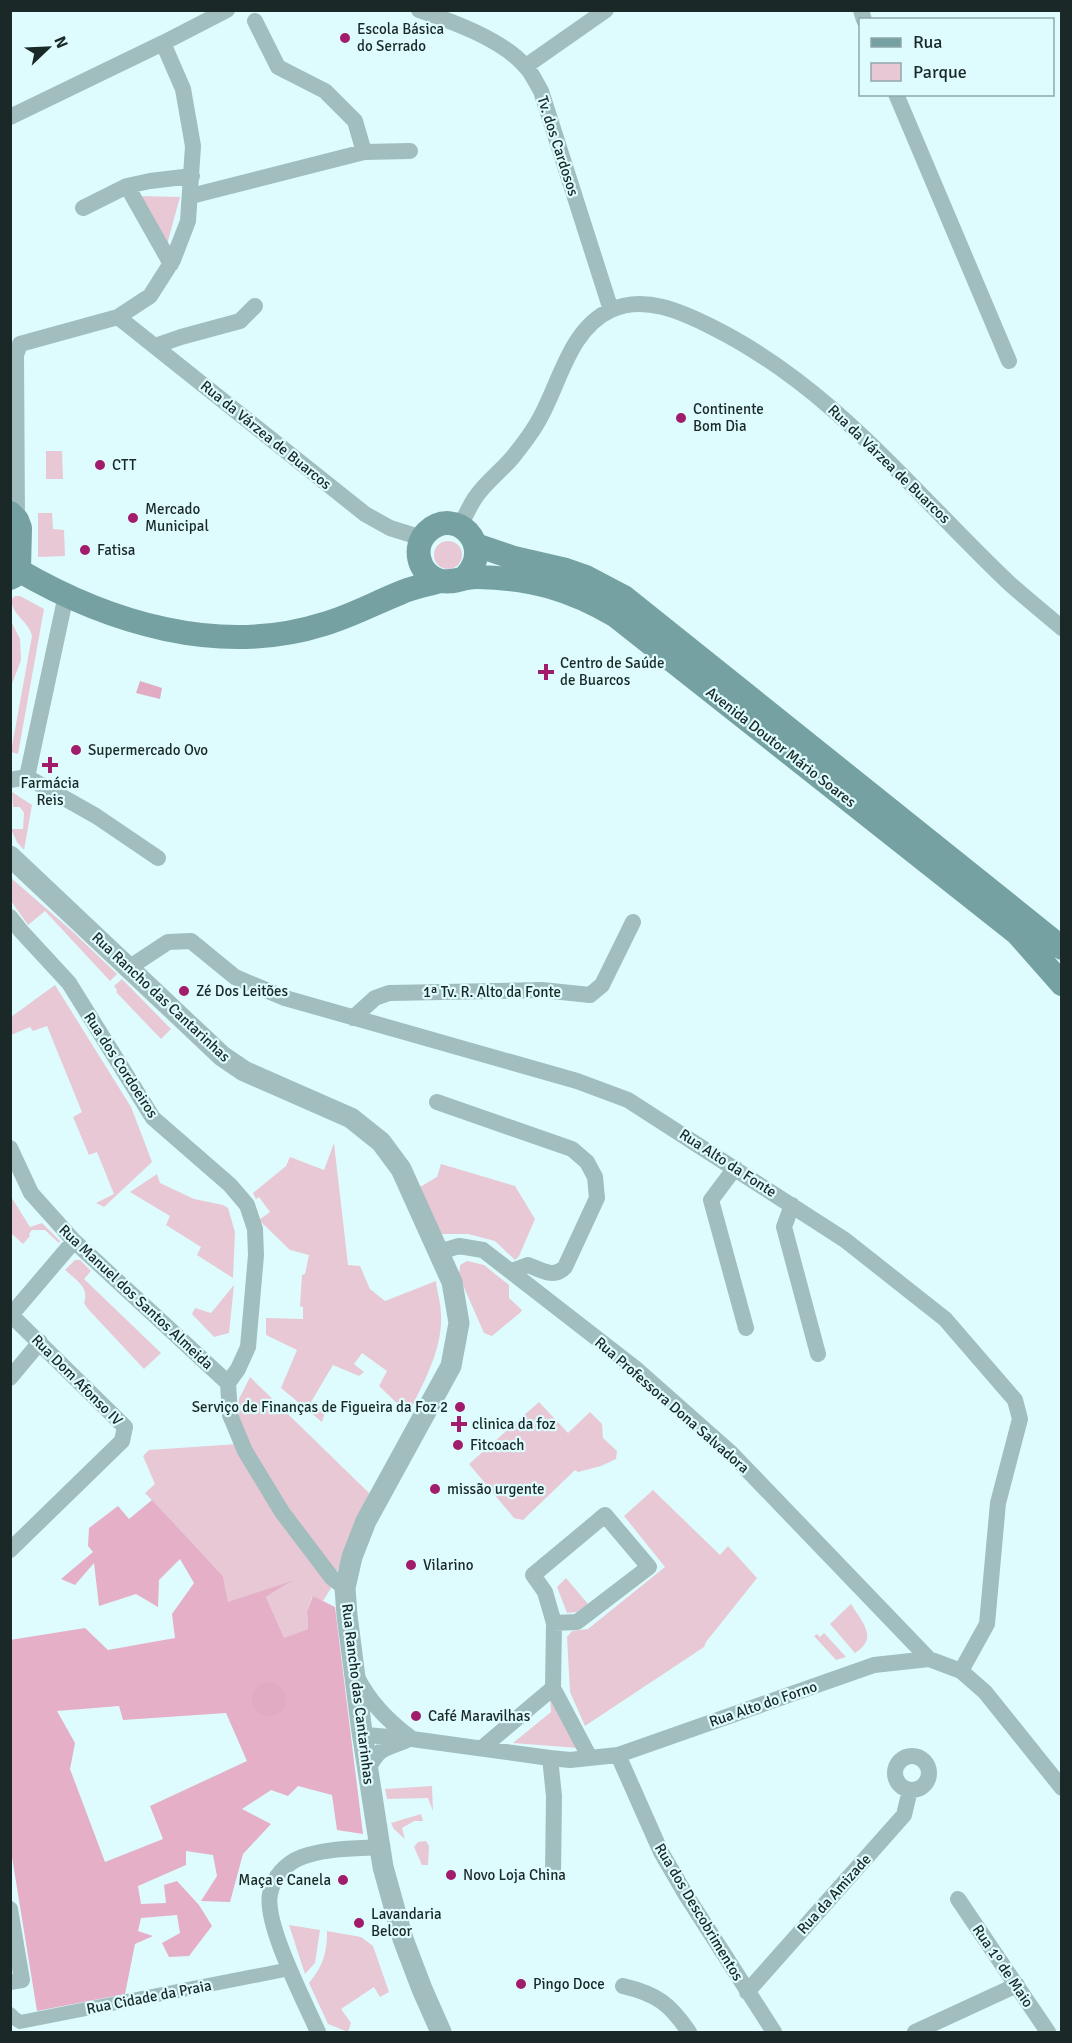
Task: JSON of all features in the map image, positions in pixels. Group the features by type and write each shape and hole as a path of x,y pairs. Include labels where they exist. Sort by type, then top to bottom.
{"main road":[{"path":"14,517 20,528 14,574 123,618 164,630 244,637 285,633 323,625 403,592 466,576 476,562 476,545 467,530 459,526 442,524 435,526 420,547 403,592"},
{"name":"Avenida Doutor Mário Soares","path":"476,545 514,558 586,577 624,597 1062,948"},
{"path":"420,547 425,572 440,581"},
{"name":"Avenida Doutor Mário Soares","path":"466,576 539,582 575,594 616,616 1017,933 1062,984"}],"street":[{"path":"10,117 226,10"},
{"name":"Tv. dos Cardosos","path":"418,10 497,43 526,66 541,91 611,310"},
{"path":"526,66 606,10"},
{"path":"255,21 278,67 325,91 354,121 364,152"},
{"path":"14,517 16,355 20,344 118,317 150,296 171,264 188,221 193,146 183,89 163,43"},
{"path":"897,96 1009,361"},
{"path":"191,196 364,152 410,151"},
{"path":"83,207 127,186 192,176"},
{"path":"127,186 171,264"},
{"name":"Rua da Várzea de Buarcos","path":"459,526 475,498 512,459 536,426 577,341 592,323 611,310 637,304 661,306 690,316 744,342 846,419 1011,584 1062,628"},
{"path":"156,346 240,321 255,306"},
{"name":"Rua da Várzea de Buarcos","path":"118,317 365,514 420,547"},
{"path":"27,777 66,595"},
{"path":"10,780 27,777 96,816 158,858"},
{"name":"Rua Rancho das Cantarinhas","path":"10,856 222,1056 244,1071 351,1118 381,1142 401,1169 452,1282 459,1323 451,1366 366,1521 352,1557 345,1588 346,1615 380,1848 403,1939 441,2032"},
{"name":"Rua dos Cordoeiros","path":"10,917 69,983 153,1118 230,1185 247,1205 255,1229 256,1255 248,1347 238,1369 228,1383"},
{"name":"1ª Tv. R. Alto da Fonte","path":"353,1018 375,998 389,993 542,990 590,995 602,985 633,922"},
{"name":"Rua Alto da Fonte","path":"130,967 168,942 191,941 235,977 285,998 577,1081 628,1100 845,1240 945,1319 1015,1400 1020,1419 998,1503 987,1624 961,1671"},
{"path":"437,1102 572,1149 587,1162 595,1177 597,1198 561,1272 551,1274 528,1265 512,1271"},
{"name":"Rua Manuel dos Santos Almeida","path":"10,1148 31,1193 74,1241 228,1383"},
{"path":"735,1168 711,1200 746,1328"},
{"path":"792,1205 784,1227 818,1354"},
{"path":"11,1314 74,1241"},
{"name":"Rua Professora Dona Salvadora","path":"439,1252 459,1246 483,1250 635,1368 731,1453 929,1659"},
{"name":"Rua Dom Afonso IV","path":"10,1550 122,1441 125,1427 11,1314"},
{"path":"10,1378 40,1342"},
{"path":"228,1383 230,1415 245,1451 282,1512 332,1578 345,1588"},
{"path":"554,1623 577,1622 649,1567 605,1515 533,1575 545,1592 554,1623 553,1688 590,1758"},
{"name":"Rua Alto do Forno","path":"362,1731 366,1735 378,1737 412,1738 570,1760 618,1755 874,1665 929,1659 961,1671 985,1692 1062,1788"},
{"name":"Rua Alto do Forno","path":"354,1671 365,1693 379,1711 412,1738"},
{"path":"482,1748 553,1688"},
{"path":"362,1731 366,1724 373,1722 395,1726"},
{"name":"Rua Alto do Forno","path":"368,1769 381,1750 412,1738"},
{"name":"Rua dos Descobrimentos","path":"618,1755 661,1852 774,2032"},
{"path":"550,1758 554,1796 553,1874"},
{"name":"Rua da Amizade","path":"747,1992 904,1815 910,1790"},
{"path":"318,2032 271,1921 269,1895 274,1882 285,1867 299,1858 317,1852 380,1848"},
{"name":"Rua 1º de Maio","path":"958,1899 1048,2032"},
{"path":"10,1909 16,1981"},
{"name":"Rua Cidade da Praia","path":"10,2014 20,2022 290,1969"},
{"path":"915,2032 1017,1985"},
{"path":"623,1986 643,1990 660,1998 677,2014 689,2032"}],"green space":[{"path":"139,196 180,197 166,248"},
{"path":"46,451 62,451 63,479 46,479"},
{"path":"38,513 52,513 53,529 64,530 65,556 38,557"},
{"path":"448,541 458,545 462,555 458,565 448,569 438,565 434,555 438,545"},
{"path":"15,596 20,596 44,609 18,754 11,752 32,636 13,606 11,600"},
{"path":"11,621 20,639 21,660 12,684 11,708"},
{"path":"12,792 32,805 24,850 11,829 23,829 24,813 20,807 13,807"},
{"path":"11,878 117,974 110,981 45,911 28,925 11,901"},
{"path":"122,979 171,1029 161,1039 116,992 114,986"},
{"path":"55,985 131,1107 152,1162 104,1207 96,1203 114,1194 97,1152 89,1155 73,1117 82,1112 47,1026 33,1031 30,1027 11,1035 11,1017"},
{"path":"334,1143 348,1265 360,1266 370,1289 385,1301 436,1281 441,1310 439,1340 431,1366 408,1414 379,1386 387,1371 362,1353 354,1364 364,1372 359,1376 333,1365 311,1402 325,1412 322,1422 281,1388 297,1350 266,1335 266,1318 303,1319 303,1307 300,1306 302,1275 305,1274 309,1255 290,1250 259,1220 270,1212 259,1197 256,1199 253,1193 286,1166 290,1157 324,1170"},
{"path":"441,1164 515,1186 535,1219 519,1256 515,1260 495,1241 468,1234 441,1234 420,1187 437,1177"},
{"path":"157,1174 160,1183 194,1199 228,1208 235,1232 233,1278 197,1255 201,1247 166,1225 170,1216 130,1192"},
{"path":"10,1195 30,1227 42,1223 60,1241 59,1243 45,1230 32,1230 23,1244 11,1233"},
{"path":"75,1260 80,1260 91,1271 84,1279 161,1353 144,1369 84,1303 84,1289 65,1270"},
{"path":"467,1261 484,1265 509,1285 509,1298 522,1310 492,1336 484,1333 459,1276 460,1265"},
{"path":"234,1285 229,1333 214,1337 192,1314 195,1308 211,1313"},
{"path":"250,1377 369,1493 337,1572 303,1533 248,1443 238,1420 239,1399"},
{"path":"539,1402 568,1433 590,1412 602,1424 603,1438 617,1451 616,1459 601,1466 578,1472 575,1470 523,1520 514,1518 469,1464"},
{"path":"238,1444 333,1585 323,1601 312,1597 307,1611 308,1629 284,1639 266,1597 289,1583 228,1603 223,1576 145,1493 155,1484 143,1456 149,1450"},
{"path":"653,1490 720,1555 728,1546 757,1578 704,1647 585,1726 570,1692 567,1637 572,1631 588,1629 665,1567 624,1516"},
{"path":"566,1578 588,1604 577,1612 567,1613 557,1587"},
{"path":"851,1604 863,1623 867,1636 866,1642 855,1653 830,1624"},
{"path":"824,1633 846,1657 836,1660 814,1636 817,1634 820,1637"},
{"path":"550,1699 578,1748 513,1743 551,1712"},
{"path":"432,1786 433,1811 428,1798 387,1799 385,1789"},
{"path":"421,1814 423,1821 414,1821 402,1828 405,1839 391,1823"},
{"path":"426,1841 429,1846 428,1865 422,1865 414,1847 418,1842"},
{"path":"289,1925 320,1930 315,1963 305,1974"},
{"path":"327,1931 361,1937 373,1946 389,1992 380,1997 374,1987 341,2009 351,2023 348,2032 328,2024 309,1983 323,1959"}],"shaded area":[{"path":"140,681 162,688 160,699 136,693"},
{"path":"152,1500 223,1576 228,1602 292,1581 266,1597 284,1638 308,1629 307,1611 313,1596 335,1607 363,1834 337,1830 332,1795 298,1786 288,1796 271,1790 242,1809 271,1824 243,1854 230,1902 201,1901 217,1876 213,1855 186,1851 186,1865 138,1886 141,1904 166,1903 164,1885 177,1881 199,1905 212,1926 189,1956 169,1957 162,1943 180,1933 177,1915 141,1918 138,1931 153,1936 135,1944 125,1994 37,2011 11,1851 10,1640 85,1628 108,1650 175,1638 172,1614 194,1583 180,1559 159,1580 158,1607 136,1594 99,1606 94,1563 75,1585 61,1579 93,1552 88,1546 89,1528 118,1506 129,1519","holes":["268,1682 282,1689 260,1713 254,1704 253,1694 258,1687","119,1706 123,1720 226,1713 247,1761 150,1806 163,1839 105,1862 70,1769 75,1743 57,1711"]},
{"path":"269,1682 281,1687 286,1699 281,1711 269,1716 257,1711 252,1699 257,1687"}],"place":[{"name":"Escola Básica do Serrado","path":"345,38"},
{"name":"Continente Bom Dia","path":"681,418"},
{"name":"CTT","path":"100,465"},
{"name":"Mercado Municipal","path":"133,518"},
{"name":"Fatisa","path":"85,550"},
{"name":"Centro de Saúde de Buarcos","path":"546,672"},
{"name":"Supermercado Ovo","path":"76,750"},
{"name":"Farmácia Reis","path":"50,765"},
{"name":"Zé Dos Leitões","path":"184,991"},
{"name":"Serviço de Finanças de Figueira da Foz 2","path":"460,1407"},
{"name":"clinica da foz","path":"459,1424"},
{"name":"Fitcoach","path":"458,1445"},
{"name":"missão urgente","path":"435,1489"},
{"name":"Vilarino","path":"411,1565"},
{"name":"Café Maravilhas","path":"416,1716"},
{"name":"Novo Loja China","path":"451,1875"},
{"name":"Maça e Canela","path":"343,1880"},
{"name":"Lavandaria Belcor","path":"359,1923"},
{"name":"Pingo Doce","path":"521,1984"}]}
